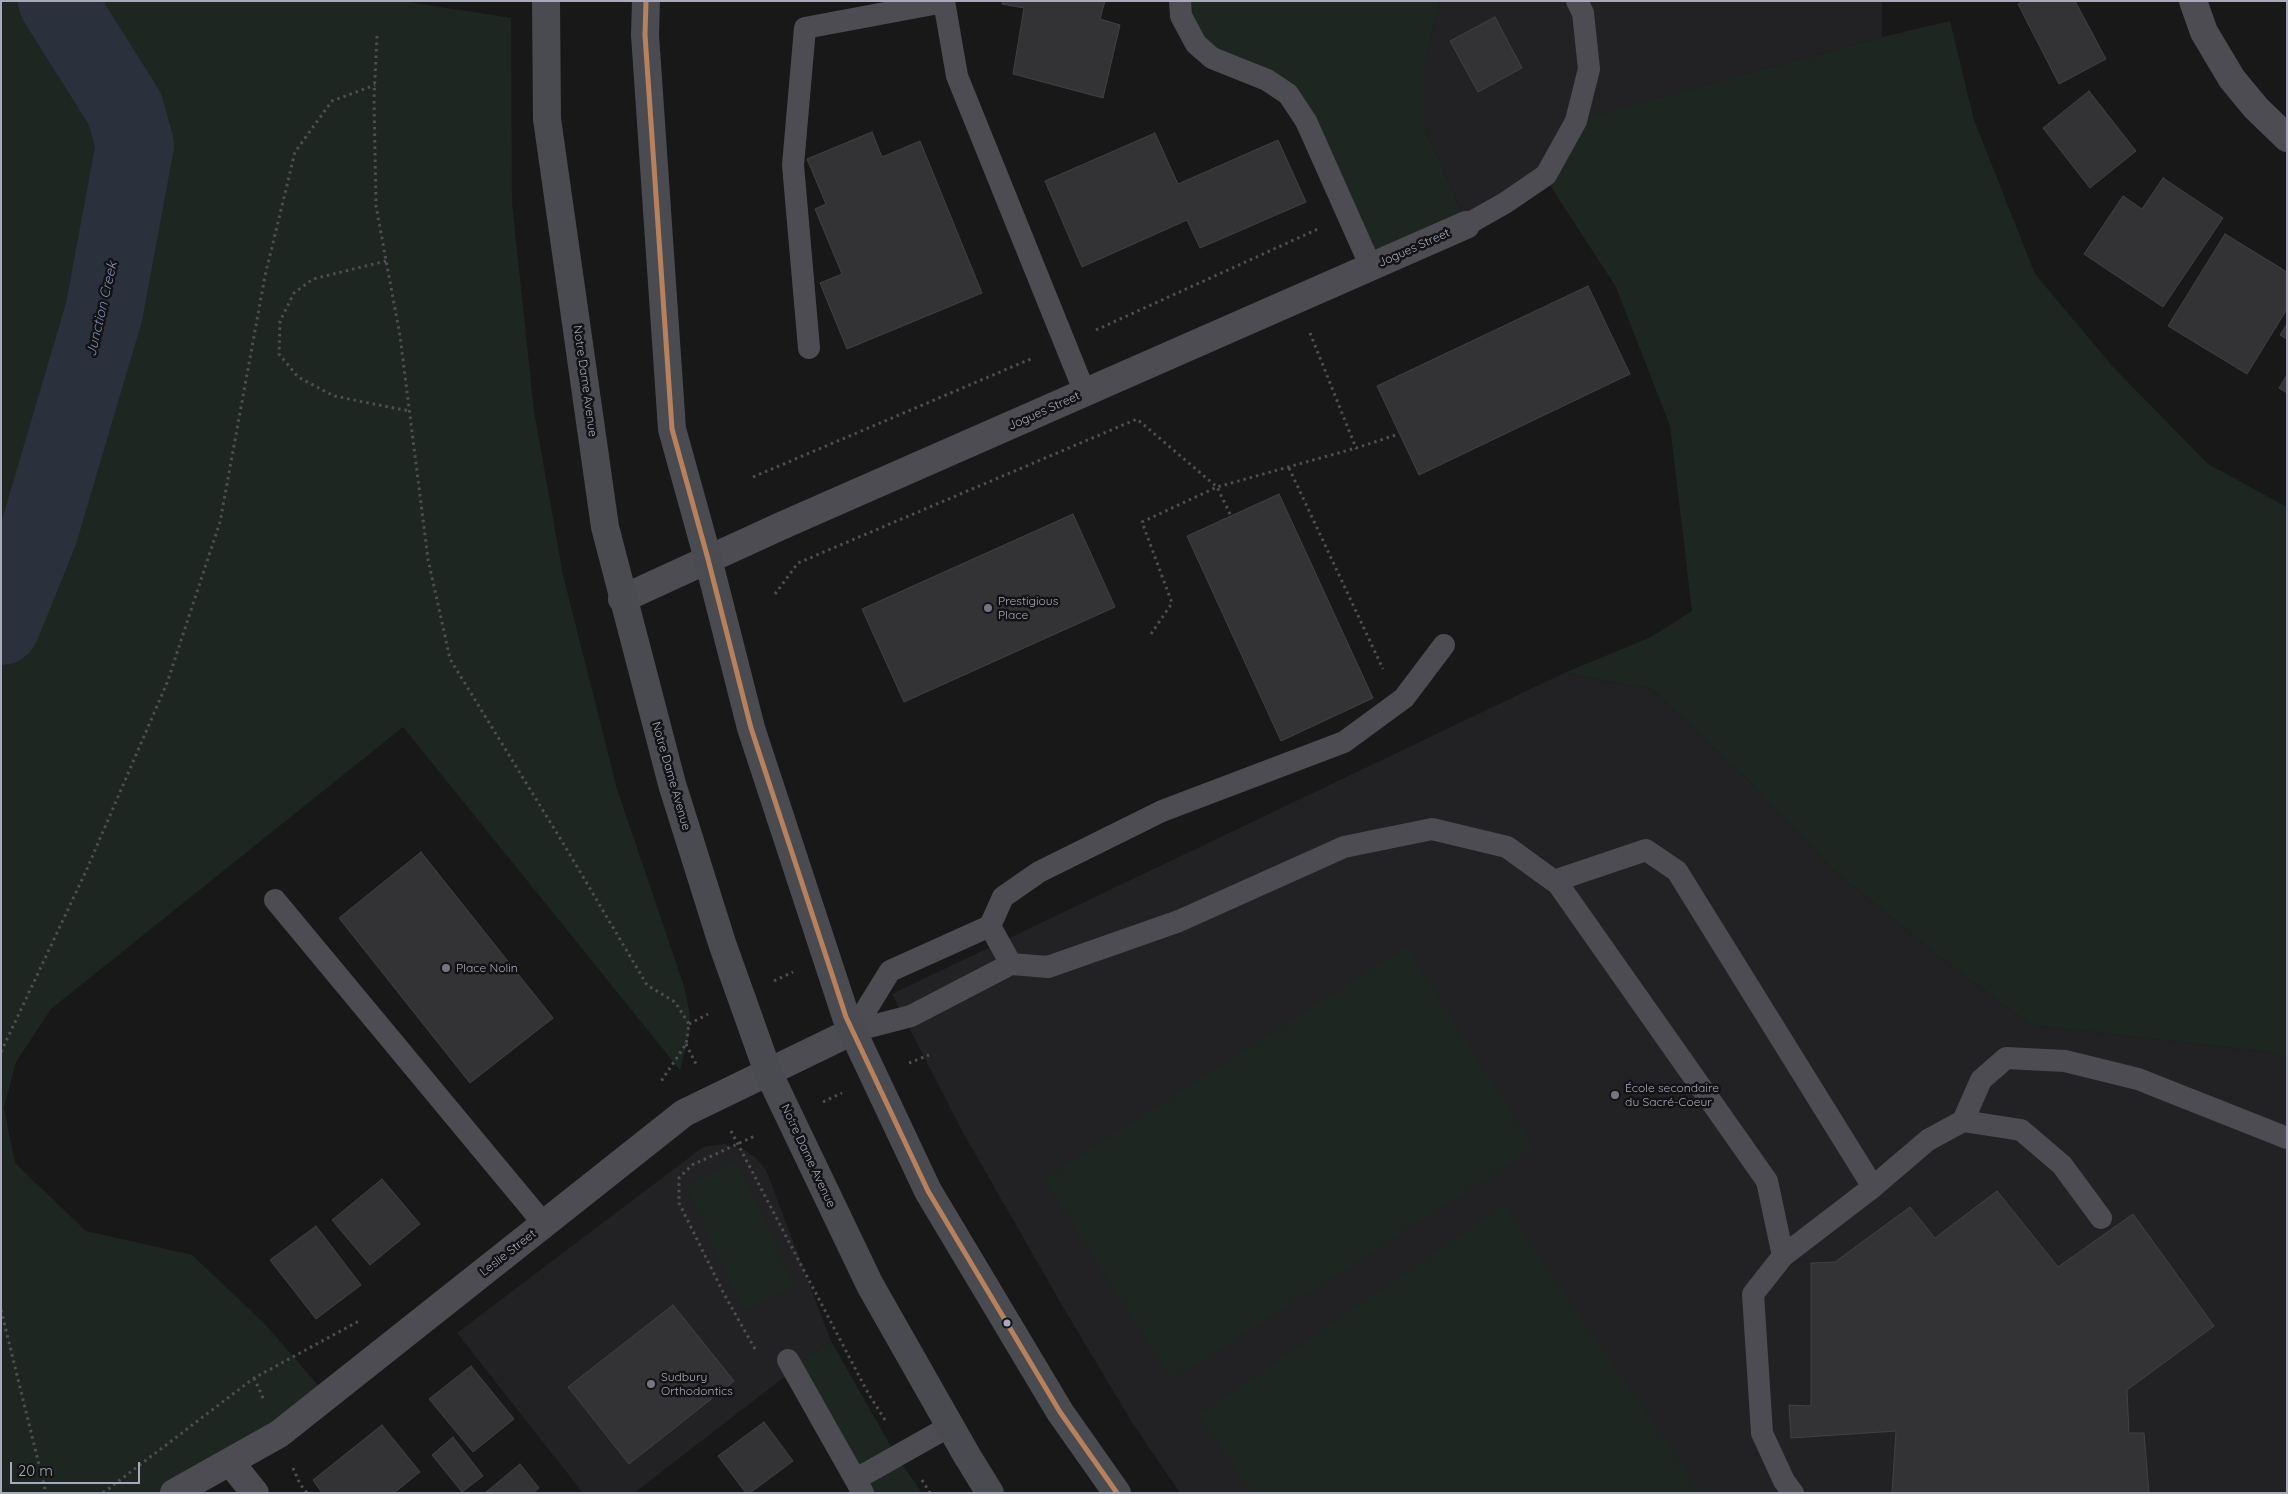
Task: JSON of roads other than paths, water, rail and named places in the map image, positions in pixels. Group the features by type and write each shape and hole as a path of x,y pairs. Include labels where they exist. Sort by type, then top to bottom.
{"main road":[{"name":"Notre Dame Avenue","path":"546,1 547,119 605,527 622,599 672,784 722,943 768,1072 870,1285 990,1493"},
{"path":"646,1 646,35 672,429 708,559 751,728 852,1031 928,1191 1060,1412 1117,1493"}],"street":[{"path":"2194,1 2204,32 2232,79 2256,108 2287,138"},
{"name":"Jogues Street","path":"622,599 708,559 1466,225"},
{"name":"Leslie Street","path":"174,1493 280,1434 684,1113 852,1031"},
{"path":"230,1462 255,1493"}],"lane":[{"path":"1180,1 1181,16 1196,44 1212,58 1267,80 1288,94 1306,121 1371,267"},
{"path":"1466,225 1505,203 1546,175 1576,121 1589,69 1583,13 1577,1"},
{"path":"810,348 793,165 804,28 944,2 957,76 1085,393"},
{"path":"852,1031 890,972 990,926 1003,897 1039,872 1162,811 1344,742 1399,702 1444,645"},
{"path":"852,1031 911,1016 1011,964 1048,967 1179,921 1344,848 1432,829 1508,847 1554,881 1767,1181 1783,1256"},
{"path":"1554,881 1646,850 1676,872 1873,1187"},
{"path":"276,900 544,1224"},
{"path":"990,926 1011,964"},
{"path":"1963,1121 1981,1080 2006,1058 2065,1061 2138,1079 2287,1138"},
{"path":"1793,1493 1784,1481 1762,1433 1753,1294 1783,1256 1873,1187 1928,1140 1963,1121 2021,1130 2062,1165 2101,1218"},
{"path":"788,1360 860,1486 905,1453 950,1426"}],"waterway":[{"name":"Junction Creek","path":"1,626 39,532 104,312 135,145 125,109 57,1"}],"place":[{"name":"Prestigious Place","path":"988,608"},
{"name":"Place Nolin","path":"446,968"},
{"name":"École secondaire du Sacré-Coeur","path":"1615,1095"},
{"name":"Sudbury Orthodontics","path":"651,1384"}]}
